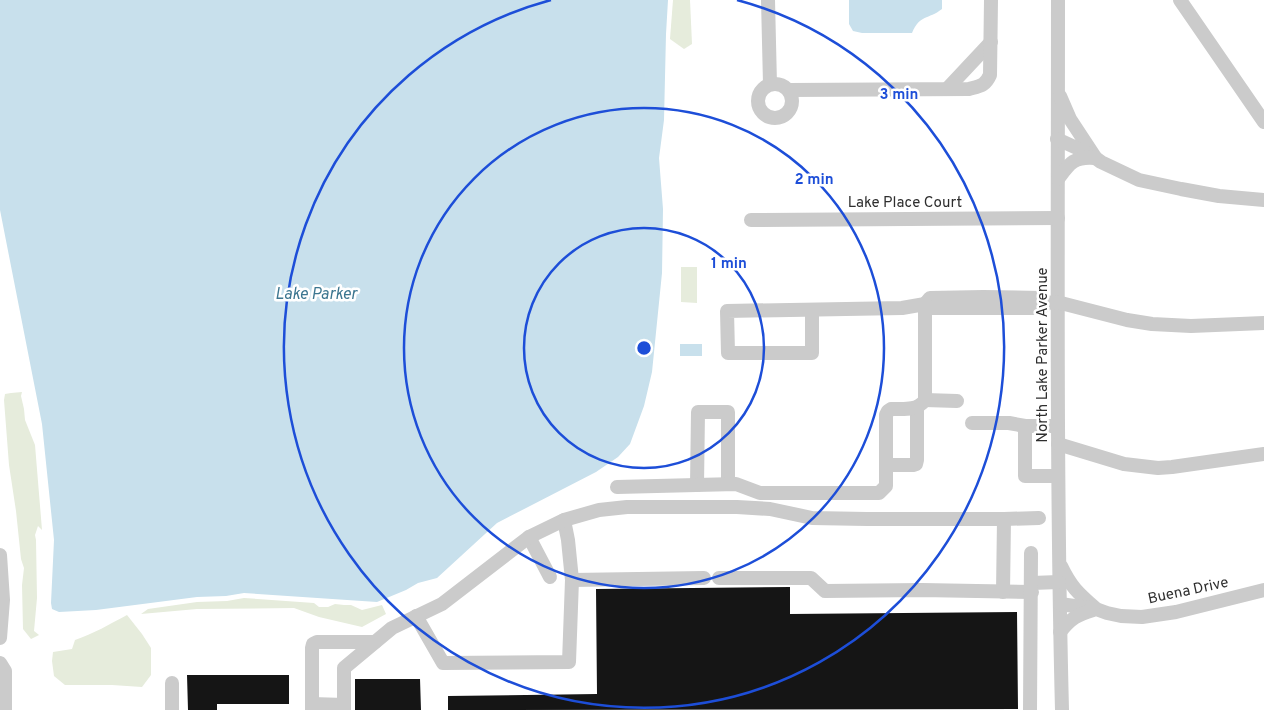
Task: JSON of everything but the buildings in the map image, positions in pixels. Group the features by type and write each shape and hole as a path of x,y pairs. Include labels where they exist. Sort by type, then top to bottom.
{"street":[{"path":"768,0 770,84"},
{"path":"789,90 792,106 781,117 770,117 761,110 758,100 759,95 761,90 770,84 780,84 789,90 969,89 980,86 986,82 990,75 990,0"},
{"name":"North Lake Parker Avenue","path":"1058,0 1058,218 1052,302 1058,426 1062,710"},
{"path":"1180,0 1264,122"},
{"path":"947,89 991,42"},
{"path":"1058,90 1070,119 1096,158"},
{"path":"1057,139 1139,180 1219,196 1264,200"},
{"path":"1058,179 1067,166 1076,160 1087,157 1096,158"},
{"name":"Lake Place Court","path":"751,220 1058,218"},
{"path":"886,465 916,464 921,404 925,304 930,298 1041,298 1127,320 1152,324 1191,326 1264,323"},
{"path":"812,310 812,353 728,353 727,311 902,308 925,304"},
{"path":"617,487 736,484 760,493 880,493 886,486 886,415 888,411 921,404 957,401"},
{"path":"697,485 698,412 728,412 728,484"},
{"path":"972,423 1058,426"},
{"path":"1025,426 1025,476 1058,476"},
{"path":"1058,444 1124,464 1158,468 1172,468 1264,454"},
{"path":"375,642 317,642 314,644 312,648 312,707 344,707 344,668 392,628 442,604 529,537 564,520 599,510 627,507 719,507 770,509 812,518 840,519 1040,518"},
{"path":"1003,592 1004,519"},
{"path":"416,616 443,664 569,662 572,580 564,520"},
{"path":"529,537 550,577"},
{"path":"1030,710 1031,553"},
{"path":"0,555 3,600 0,638"},
{"path":"1059,561 1067,580 1096,609 1076,616 1060,632"},
{"path":"572,580 704,578"},
{"path":"719,578 811,578 826,591 922,590 1003,592 1059,582"},
{"name":"Buena Drive","path":"1060,604 1096,609 1121,616 1142,617 1176,612 1264,590"},
{"path":"0,663 4,671 5,710"},
{"path":"172,683 172,710"}],"green space":[{"path":"673,0 690,0 692,44 684,49 670,39"},
{"path":"681,267 697,267 697,303 681,302"},
{"path":"22,392 25,420 35,445 42,530 38,526 35,535 37,598 34,631 39,635 31,639 23,629 22,585 24,568 21,559 9,465 4,400 5,394"},
{"path":"244,598 314,603 319,607 328,607 335,604 351,605 362,610 382,605 386,614 362,627 319,617 294,608 197,609 141,614 148,609"},
{"path":"127,615 151,648 151,675 142,687 65,685 54,676 53,652 72,649 75,640"}],"water":[{"name":"Lake Parker","path":"0,0 668,0 664,120 659,158 663,209 662,273 652,372 644,406 630,444 618,457 596,472 497,523 437,578 418,583 377,602 244,593 96,610 59,612 52,609 54,540 42,424 0,210"},
{"path":"849,0 942,0 942,9 921,20 912,33 862,33 853,31 849,24"},
{"path":"680,344 702,344 702,356 680,356"}]}
